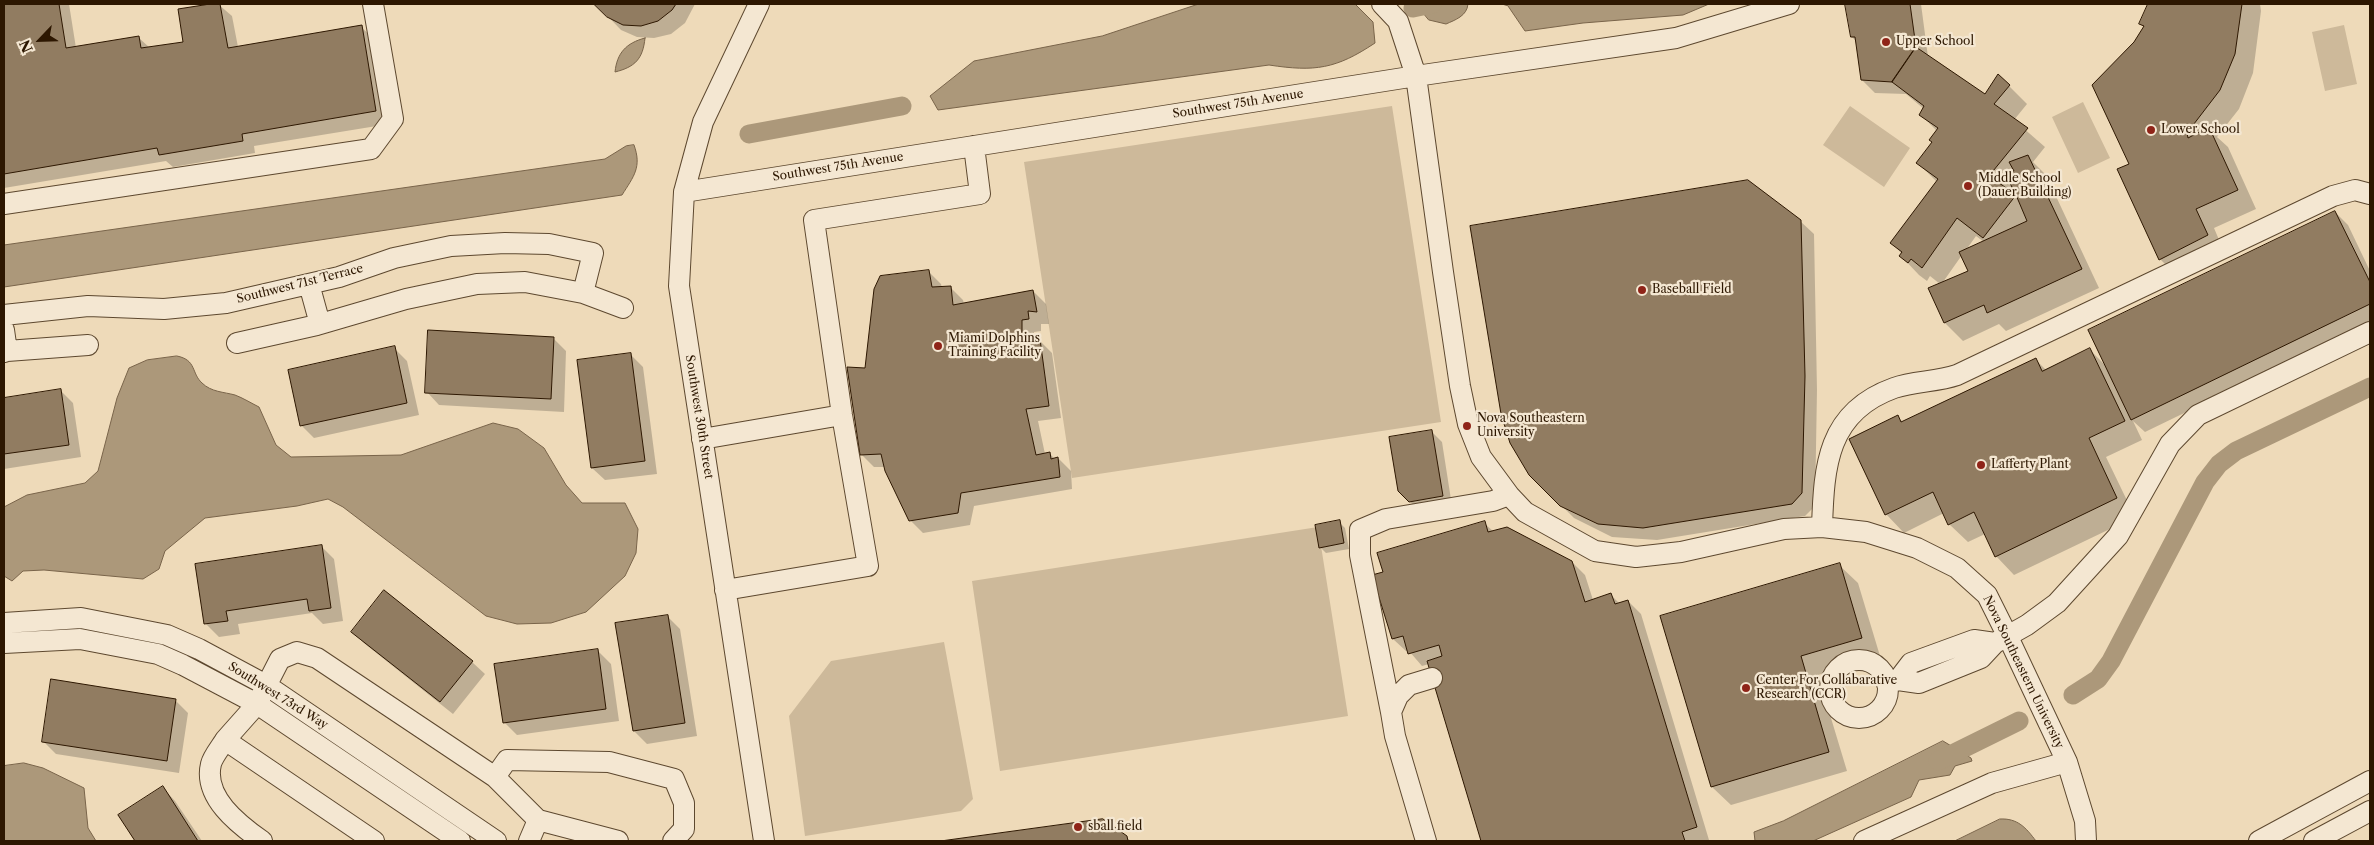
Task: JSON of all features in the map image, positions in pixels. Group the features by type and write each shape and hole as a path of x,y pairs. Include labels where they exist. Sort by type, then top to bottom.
{"street":[{"path":"4,204 371,149 393,120 374,4"},
{"name":"Southwest 30th Street","path":"758,4 703,122 684,192 679,286 764,841"},
{"name":"Nova Southeastern University","path":"1382,4 1398,21 1416,76 1462,396 1468,424 1481,456 1509,495 1525,512 1595,551 1636,557 1681,552 1784,529 1822,526 1866,532 1917,548 1957,568 1987,595 2001,640 2067,762 2084,821 2086,841"},
{"name":"Southwest 75th Avenue","path":"684,192 1416,76 1676,38 1789,4"},
{"path":"725,590 868,566 842,416 814,220 980,194 974,146"},
{"path":"1822,526 1825,478 1829,452 1838,431 1870,399 1894,388 1939,381 1966,372 2333,196 2355,190 2370,194"},
{"name":"Southwest 71st Terrace","path":"4,316 88,306 164,309 217,304 339,277 394,258 451,246 549,244 593,254 583,294"},
{"path":"237,343 320,324 406,299 477,284 524,282 583,294 623,308"},
{"path":"309,284 320,324"},
{"path":"4,330 5,352 88,345"},
{"path":"2001,640 1974,640 1911,663 1892,682 1919,683 1981,658 2001,640 2027,625 2057,603 2107,549 2133,512 2170,444 2198,415 2370,332"},
{"path":"702,439 842,416"},
{"path":"1426,841 1395,736 1360,555 1360,530 1386,519 1493,501 1509,495"},
{"name":"Southwest 73rd Way","path":"4,623 81,618 167,635 220,659 266,686 496,841"},
{"name":"Southwest 73rd Way","path":"4,644 80,639 158,654 217,681 257,704 460,841"},
{"path":"262,841 237,824 210,787 211,763 225,740 257,704 280,658 297,652 317,658 495,777 538,820 618,841"},
{"path":"1941,652 1948,671"},
{"path":"1391,712 1398,696 1409,685 1432,678"},
{"path":"225,740 374,841"},
{"path":"495,777 507,760 609,762 674,780 684,803 684,830 674,841"},
{"path":"1864,841 1992,783 2067,762"},
{"path":"2259,841 2370,781"},
{"path":"2314,841 2370,811"},
{"path":"529,841 538,820"}],"shaded area":[{"path":"1199,4 1355,4 1373,22 1375,43 1361,52 1336,63 1312,68 1269,65 938,110 930,96 974,61 1102,36"},
{"path":"1416,4 1468,4 1463,15 1446,24 1429,20"},
{"path":"1502,4 1709,4 1683,15 1583,23 1525,31 1508,6"},
{"path":"2344,25 2357,84 2325,91 2312,32"},
{"path":"645,38 640,57 637,61 628,68 615,72 620,54 628,46"},
{"path":"2083,102 2110,158 2078,173 2052,117"},
{"path":"1392,106 1441,422 1072,478 1024,162"},
{"path":"1850,106 1910,148 1884,187 1823,145"},
{"path":"634,145 637,159 636,171 622,195 4,287 4,245 605,159 626,146"},
{"path":"177,356 191,364 199,379 206,386 213,390 235,395 259,407 276,445 291,457 401,455 493,423 518,429 544,448 566,485 582,503 625,503 638,529 636,553 625,576 586,612 551,623 517,624 486,616 343,507 328,499 297,506 205,518 165,551 159,569 143,579 44,570 23,571 12,581 4,576 4,507 27,495 85,483 98,471 117,398 129,368 147,360"},
{"path":"1318,527 1348,716 1000,771 972,581"},
{"path":"944,642 973,799 961,811 805,836 789,716 831,661"},
{"path":"1943,741 1971,758 1972,761 1955,766 1950,775 1919,780 1911,797 1813,841 1755,841 1754,832 1783,821"},
{"path":"24,763 43,768 84,788 88,828 96,841 4,841 4,766"},
{"path":"2000,819 2017,822 2036,841 1955,841"}],"building":[{"path":"4,4 59,4 66,48 139,36 141,48 183,42 178,9 210,4 220,4 228,48 362,25 376,111 242,134 243,141 159,155 157,148 4,174"},
{"path":"594,4 676,4 672,10 658,21 641,26 623,25 607,17"},
{"name":"Upper School","path":"1845,4 1910,4 1916,47 1892,82 1861,80 1855,37 1851,37"},
{"name":"Lower School","path":"2148,4 2242,4 2235,54 2220,90 2187,133 2188,138 2209,127 2238,190 2196,209 2208,235 2159,260 2117,169 2129,164 2092,85 2134,42 2144,26 2139,24"},
{"name":"Middle School (Dauer Building)","path":"1916,47 1985,94 1998,74 2010,85 1994,104 2028,128 1989,176 2015,194 2006,174 2014,171 2009,162 2028,155 2082,269 1987,313 1984,305 1944,323 1928,288 1968,271 1959,252 2027,221 2016,195 1983,238 1957,218 1922,268 1911,259 1908,263 1899,256 1902,252 1890,243 1938,179 1916,163 1932,142 1929,140 1938,128 1919,115 1924,106 1892,82"},
{"name":"Baseball Field","path":"1748,180 1801,220 1805,376 1802,493 1792,504 1643,528 1598,524 1560,506 1529,475 1510,443 1501,414 1470,226"},
{"path":"2335,211 2370,282 2370,304 2131,420 2088,330"},
{"path":"929,270 932,287 951,286 953,305 1033,290 1037,312 1028,311 1029,319 1022,320 1022,339 1040,339 1049,406 1026,409 1036,455 1050,452 1051,459 1058,457 1060,477 961,493 958,513 909,521 885,471 881,454 860,455 847,367 865,368 874,289 880,276"},
{"path":"428,330 554,337 551,399 425,393"},
{"path":"395,346 407,403 300,426 288,370"},
{"name":"Lafferty Plant","path":"2090,348 2125,421 2089,438 2117,498 1995,557 1974,512 1948,525 1933,492 1885,515 1849,439 1898,415 1901,422 2036,358 2042,371"},
{"path":"631,353 645,461 591,468 577,360"},
{"path":"61,389 69,445 4,454 4,398"},
{"path":"1432,430 1443,496 1409,502 1398,491 1389,437"},
{"path":"1340,520 1344,543 1319,548 1315,525"},
{"path":"1485,521 1488,532 1507,527 1572,561 1585,602 1611,593 1615,604 1628,600 1697,827 1682,832 1685,841 1481,841 1427,661 1442,656 1439,645 1408,654 1403,636 1392,639 1372,575 1383,572 1377,553"},
{"path":"322,545 331,608 309,611 307,599 226,611 228,621 204,624 195,564"},
{"name":"Center For Collabarative Research (CCR)","path":"1840,563 1862,638 1801,656 1829,752 1711,787 1660,616"},
{"path":"384,590 473,661 440,702 351,632"},
{"path":"668,615 685,723 633,731 615,623"},
{"path":"598,649 606,709 503,723 494,664"},
{"path":"51,679 176,699 167,761 42,742"},
{"path":"163,786 198,841 135,841 118,815"},
{"name":"sball field","path":"1103,819 1127,836 1128,841 941,841"}],"waterway":[{"path":"1413,8 1432,4"},
{"path":"749,134 902,106"},
{"path":"2073,695 2098,679 2111,661 2205,482 2219,464 2236,451 2370,387"},
{"path":"1938,761 2019,721"}],"place":[{"name":"Upper School","path":"1886,42"},
{"name":"Lower School","path":"2151,130"},
{"name":"Middle School (Dauer Building)","path":"1968,186"},
{"name":"Baseball Field","path":"1642,290"},
{"name":"Miami Dolphins Training Facility","path":"938,346"},
{"name":"Nova Southeastern University","path":"1467,426"},
{"name":"Lafferty Plant","path":"1981,465"},
{"name":"Center For Collabarative Research (CCR)","path":"1746,688"},
{"name":"sball field","path":"1078,827"}]}
